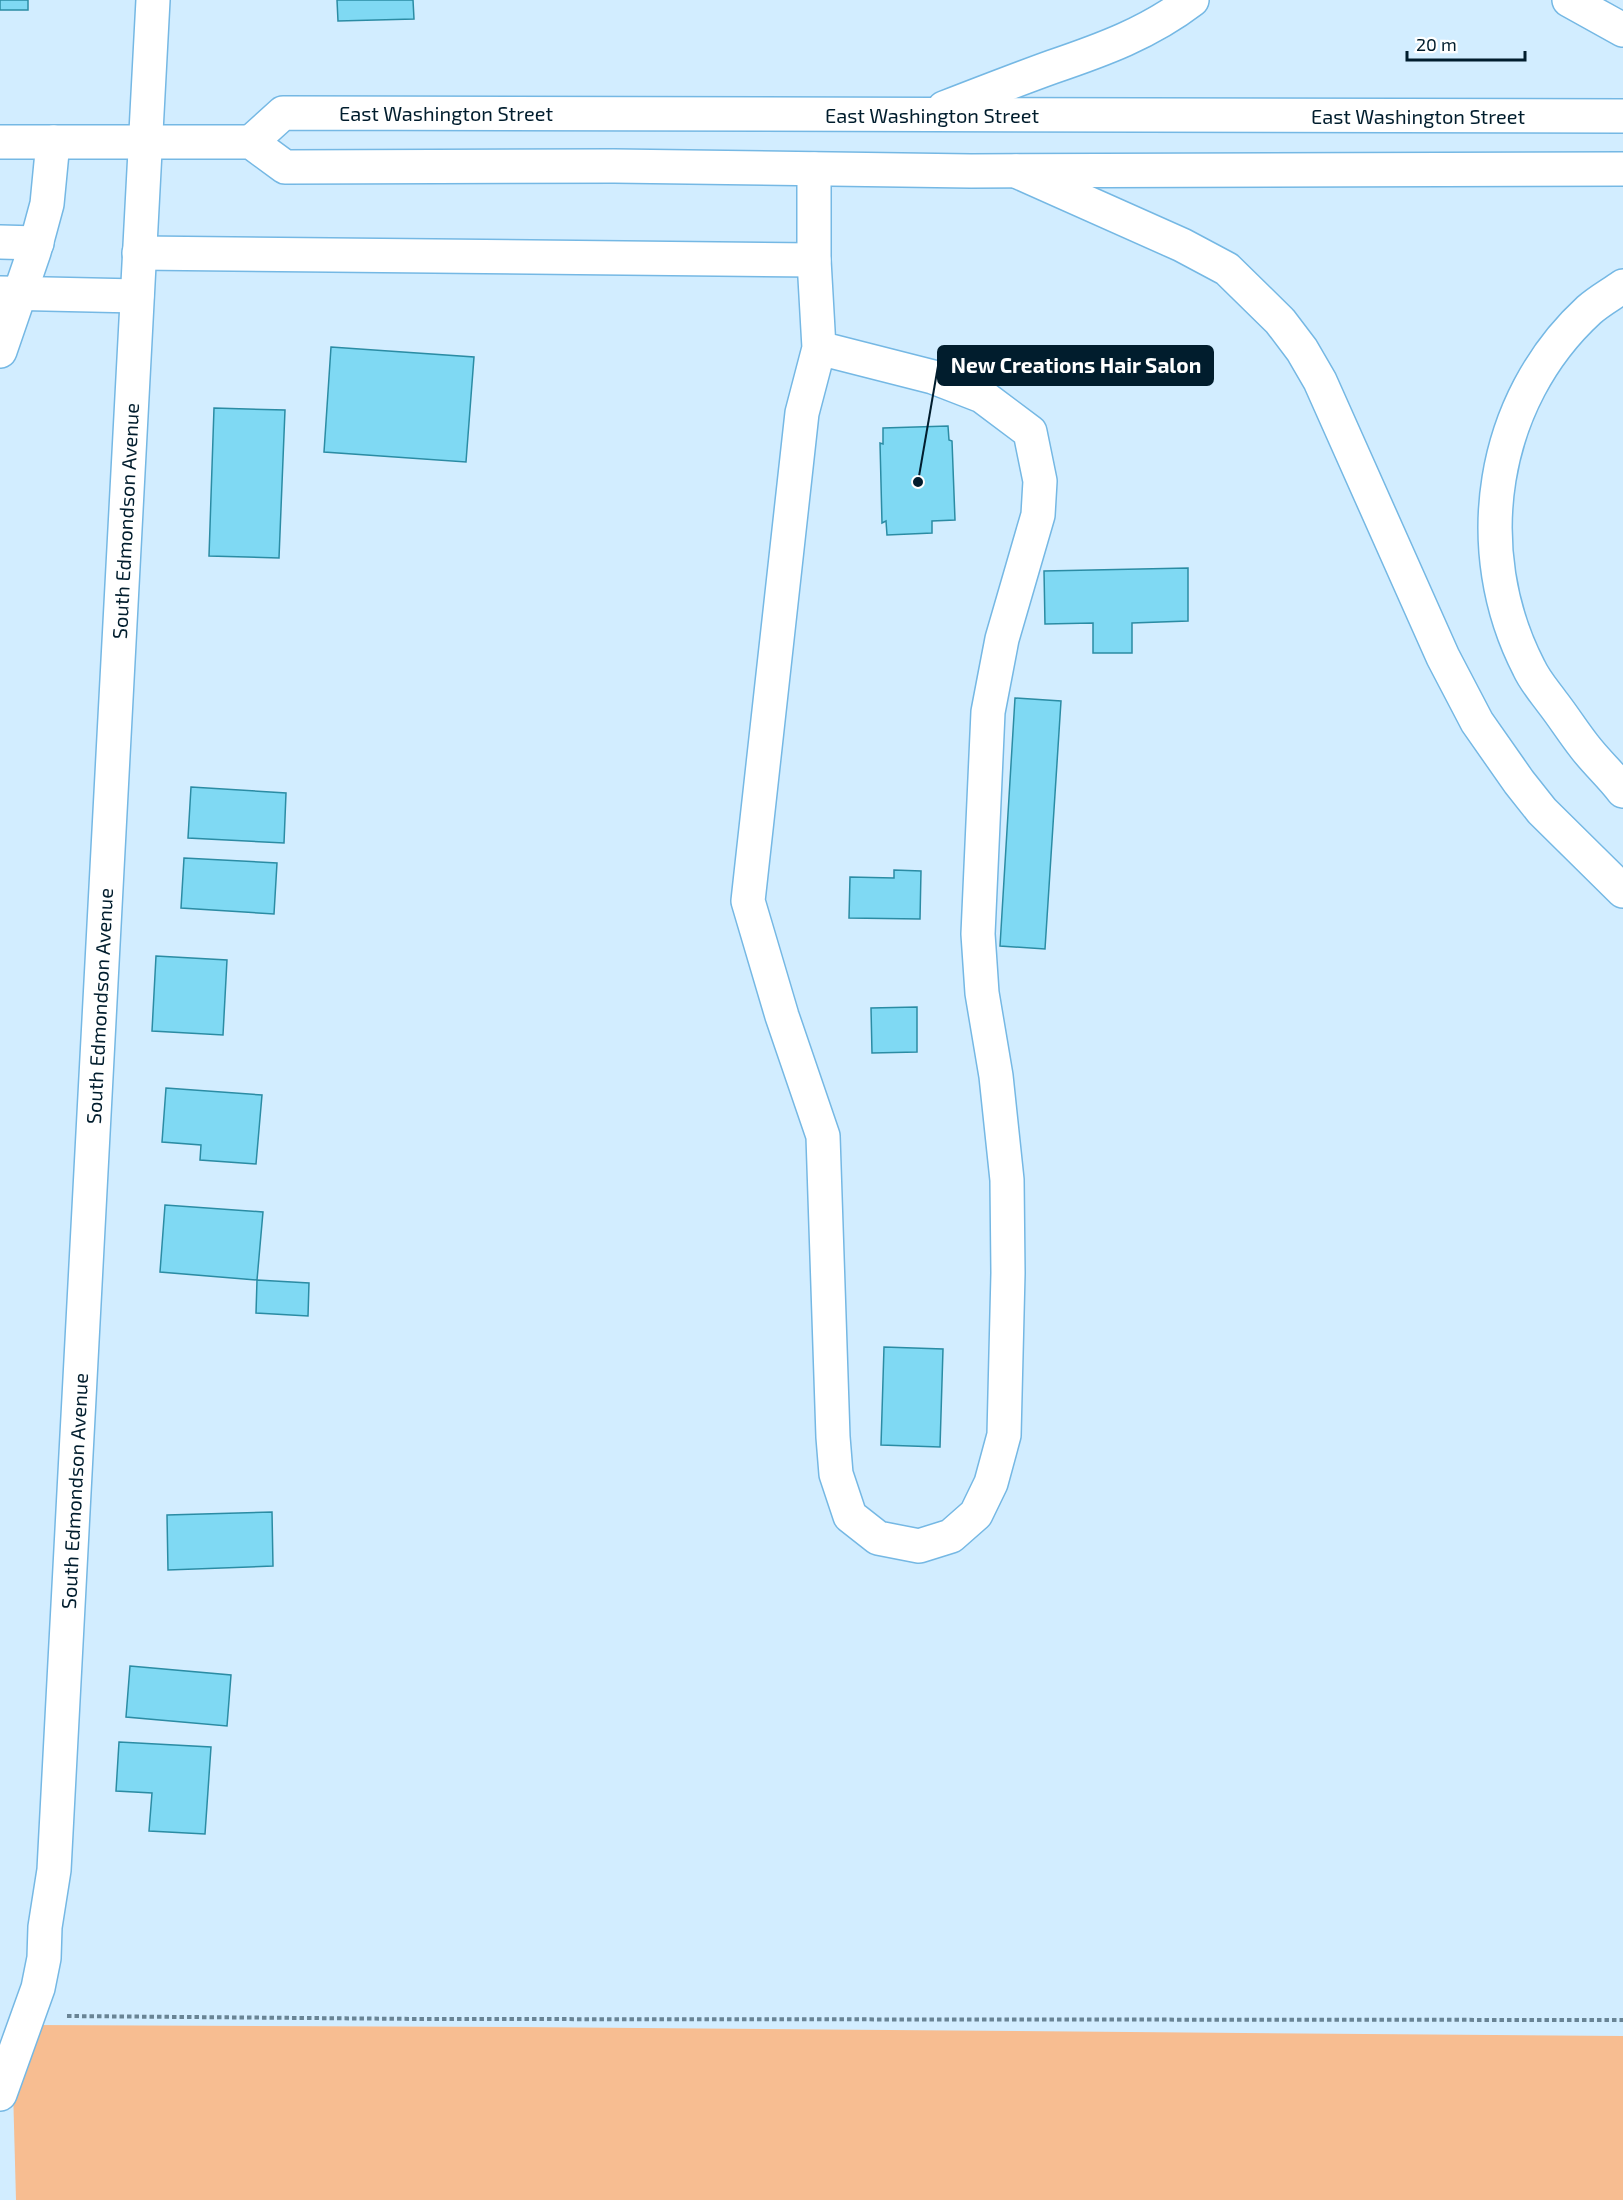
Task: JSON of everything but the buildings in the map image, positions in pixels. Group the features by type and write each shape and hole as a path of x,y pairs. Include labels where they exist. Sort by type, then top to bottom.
{"main road":[{"name":"South Edmondson Avenue","path":"0,2094 30,2016 38,1988 44,1958 45,1927 54,1870 153,0"},
{"path":"925,115 1132,38 1163,21 1192,0"},
{"path":"1569,0 1623,30"},
{"name":"East Washington Street","path":"251,142 283,114 1623,116"},
{"path":"0,142 251,142 285,167 614,166 1016,171 1623,169"},
{"path":"0,351 10,293 37,243 47,204 53,142"},
{"path":"814,169 814,260 819,348 802,413 748,901 782,1016 823,1136 836,1474 850,1516 878,1538 919,1546 951,1536 976,1514 991,1483 1004,1435 1008,1273 1007,1180 996,1076 981,993 978,934 988,712 1002,639 1038,515 1040,481 1030,432 982,396 933,377 819,348"},
{"path":"1016,171 1182,245 1227,269 1280,321 1302,350 1320,381 1443,657 1478,722 1542,811 1623,891"},
{"path":"0,242 37,243"},
{"path":"139,253 814,260"},
{"path":"1623,286 1591,308 1578,321 1544,363 1530,386 1514,421 1501,462 1494,518 1495,553 1500,590 1516,642 1537,682 1584,746 1623,791"},
{"path":"10,293 137,296"}],"path":[{"path":"30,2016 458,2019 1623,2020"}],"shaded area":[{"path":"35,2025 1623,2036 1623,2200 16,2200 13,2089"}],"place":[{"name":"New Creations Hair Salon","path":"918,482"}]}
